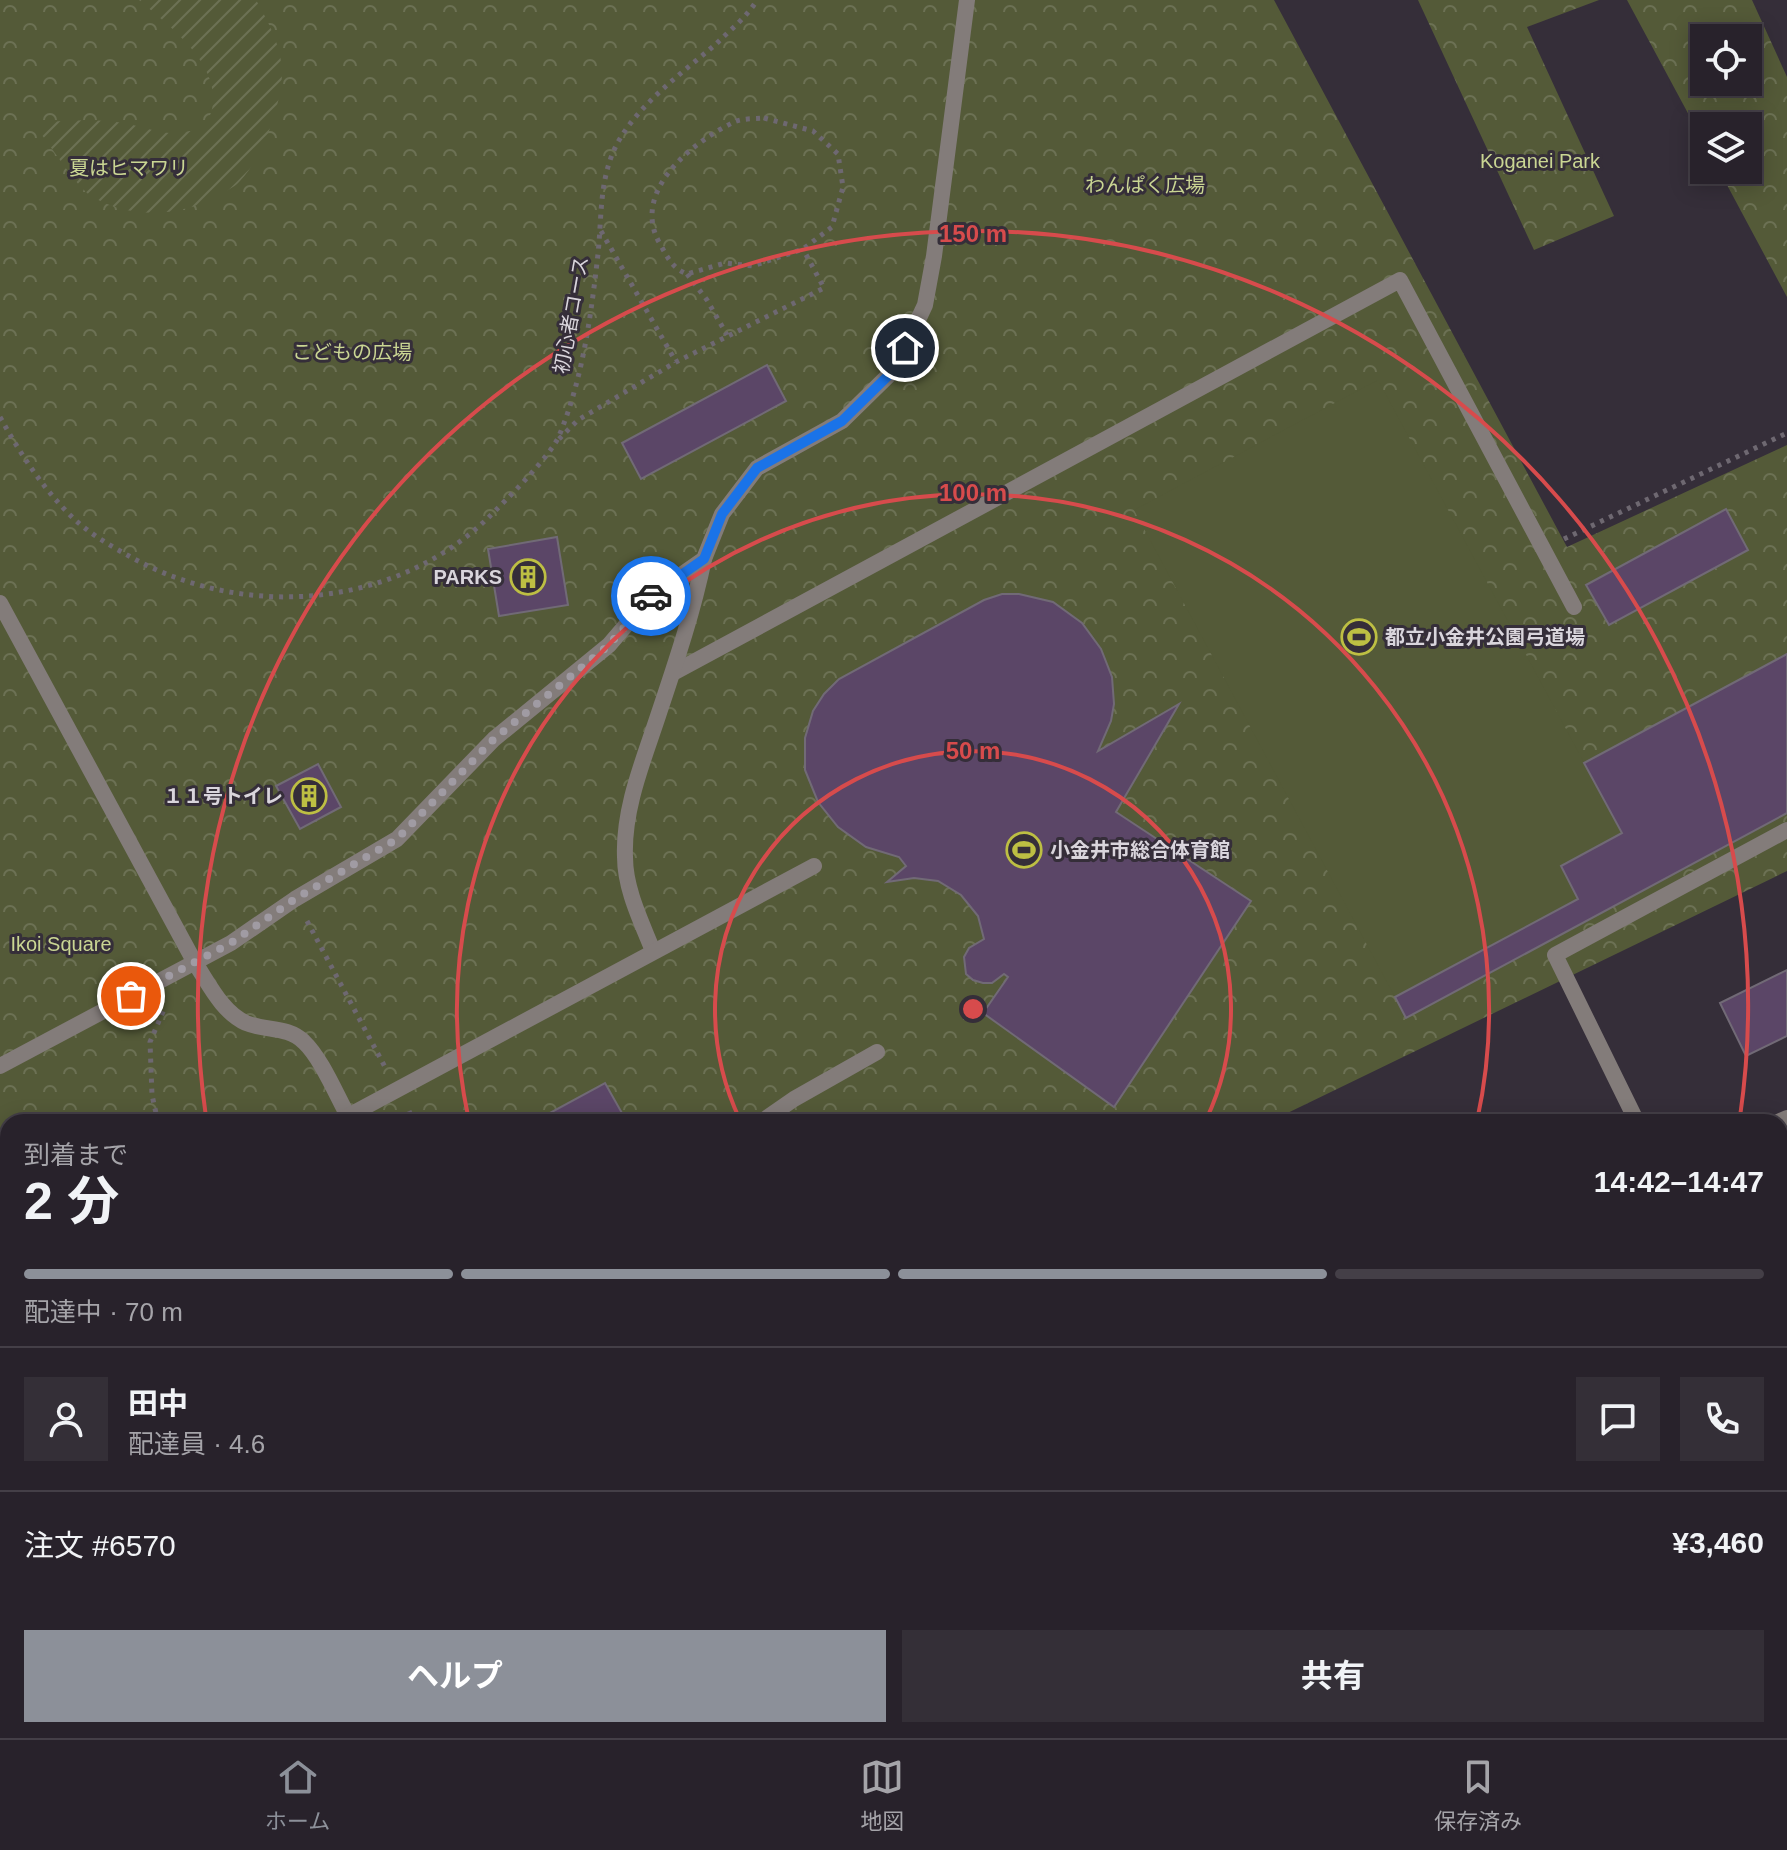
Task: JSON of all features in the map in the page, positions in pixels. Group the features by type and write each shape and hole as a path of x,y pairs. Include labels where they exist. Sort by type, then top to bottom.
{"street":[{"path":"653,951 632,900 624,858 628,818 641,766 696,597 704,559 722,514 757,468 842,421 895,369 925,305 967,0"},
{"path":"673,673 1400,280 1574,607"},
{"path":"0,1066 231,943 295,899 397,839 494,739 609,645 651,596 704,559"},
{"path":"0,603 195,963 233,1016 248,1024 291,1033 305,1043 340,1114"},
{"path":"1633,1114 1555,955 1787,830"},
{"path":"351,1114 814,866"},
{"path":"772,1114 877,1052"}],"path":[{"name":"初心者コース","path":"0,417 35,476 71,516 109,545 152,569 190,584 249,596 300,598 363,587 419,565 470,535 510,497 558,439 580,370 591,320 601,197 608,167 619,142 651,101 751,10 757,0"},
{"path":"687,274 725,263 753,266 803,249 832,227 843,187 838,154 813,131 764,118 737,121 688,150 668,173 652,202 652,230 674,269 687,274 707,300 727,335"},
{"path":"600,229 676,362"},
{"path":"558,439 578,420 676,362 824,288 803,249"},
{"path":"1541,549 1787,433"},
{"path":"295,899 397,1090"},
{"path":"156,1114 152,1095 150,1042 167,1001 157,983"}],"green space":[{"path":"0,0 1274,0 1567,547 1787,445 1787,871 1286,1114 0,1114"},
{"name":"夏はヒマワリ","path":"139,0 256,0 280,54 282,74 278,101 256,159 238,183 225,192 193,207 176,211 158,213 124,209 91,196 41,134 49,122 79,120 119,122 162,132 183,133 196,129 209,117 213,96 210,79 202,63 179,35"},
{"name":"Koganei Park","path":"1418,0 1599,0 1527,27 1614,216 1534,250"},
{"path":"1627,0 1752,0 1787,77 1787,297 1726,184 1762,184 1762,112 1690,112 1690,117"},
{"name":"都立小金井公園弓道場","path":"1378,380 1622,833 1561,865 1578,899 1395,997 1134,510"}],"building":[{"path":"767,365 786,401 641,479 622,443"},
{"path":"1726,509 1748,550 1609,625 1586,585"},
{"name":"PARKS","path":"557,537 568,605 499,616 488,549"},
{"name":"小金井市総合体育館","path":"1002,594 1019,594 1053,602 1082,623 1101,649 1112,677 1114,704 1111,721 1098,751 1179,704 1116,812 1251,901 1114,1107 983,1013 1008,977 1004,974 992,983 983,983 966,974 964,957 969,948 984,939 978,916 961,895 938,881 914,878 887,882 906,866 899,857 866,847 838,827 818,802 805,770 805,738 813,711 839,679 984,600"},
{"path":"1787,654 1787,813 1406,1018 1395,997 1578,899 1561,866 1622,833 1584,763"},
{"name":"１１号トイレ","path":"318,764 341,807 300,829 276,786"},
{"path":"1787,970 1787,1036 1746,1056 1720,1003"},
{"path":"605,1083 622,1114 548,1114"}],"way so far":[{"path":"131,996 231,943 295,899 397,839 494,739 609,645 651,596"}],"place":[{"name":"PARKS","path":"528,577"},
{"name":"都立小金井公園弓道場","path":"1359,637"},
{"name":"１１号トイレ","path":"309,796"},
{"name":"小金井市総合体育館","path":"1024,850"}],"route":[{"path":"651,596 704,559 722,514 757,468 842,421 895,369 905,348"}],"park label":[{"name":"わんぱく広場","path":"1145,185"},
{"name":"こどもの広場","path":"352,352"},
{"name":"Ikoi Square","path":"61,944"}]}
